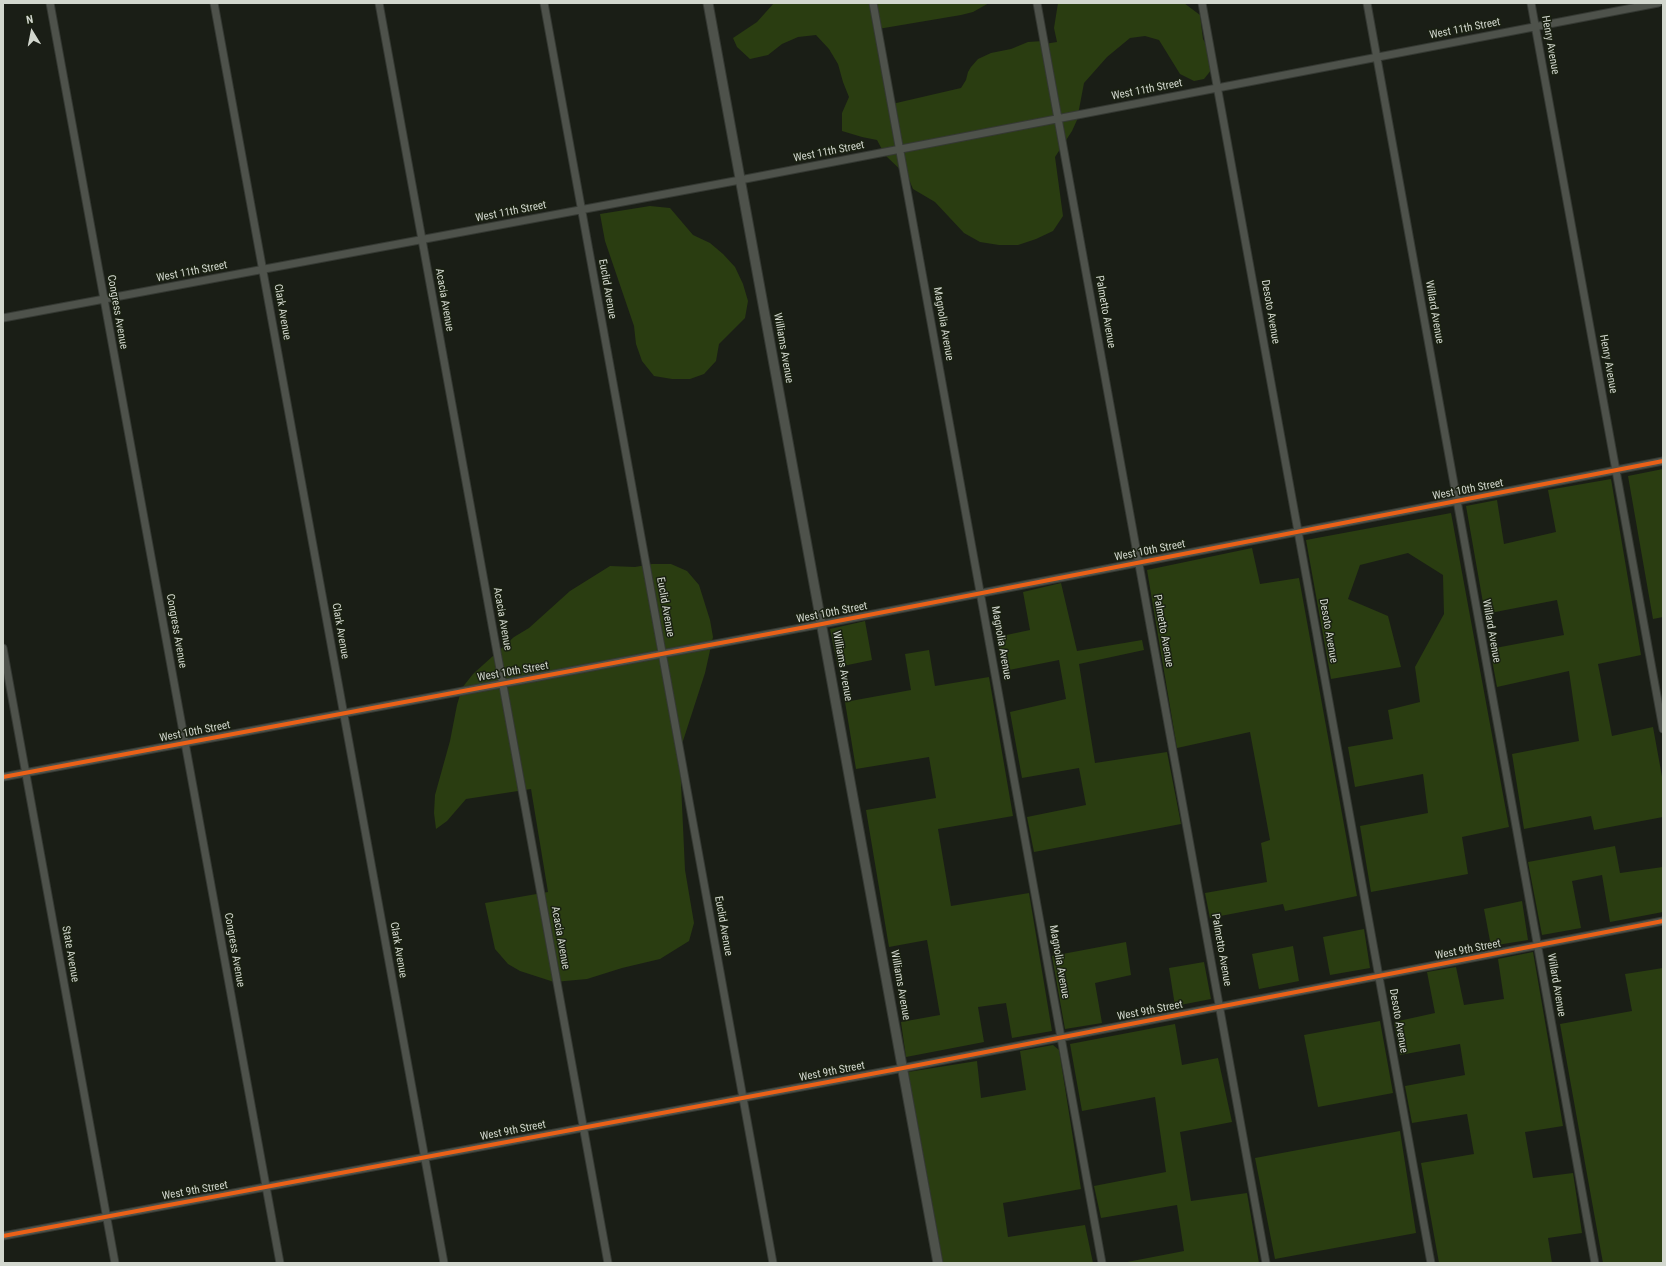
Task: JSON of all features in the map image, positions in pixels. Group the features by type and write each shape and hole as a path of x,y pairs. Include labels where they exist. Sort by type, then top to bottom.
{"street":[{"name":"Congress Avenue","path":"50,3 280,1263"},
{"name":"Clark Avenue","path":"214,3 444,1263"},
{"name":"Acacia Avenue","path":"379,3 608,1263"},
{"name":"Euclid Avenue","path":"544,3 773,1263"},
{"name":"Williams Avenue","path":"708,3 938,1263"},
{"name":"Magnolia Avenue","path":"873,3 1102,1263"},
{"name":"Palmetto Avenue","path":"1037,3 1266,1263"},
{"name":"Desoto Avenue","path":"1202,3 1431,1263"},
{"name":"Willard Avenue","path":"1367,3 1595,1263"},
{"name":"Henry Avenue","path":"1531,3 1663,729"},
{"name":"West 11th Street","path":"3,318 740,180 1658,3"},
{"name":"West 10th Street","path":"3,777 822,624 1663,461"},
{"name":"State Avenue","path":"3,648 115,1263"},
{"name":"West 9th Street","path":"3,1236 903,1068 1663,921"}],"green space":[{"path":"774,3 989,3 973,12 961,15 878,29 892,104 961,88 971,67 978,59 991,53 1011,49 1028,42 1043,41 1044,44 1057,42 1054,28 1058,3 1184,3 1200,15 1203,39 1207,46 1212,69 1204,79 1194,81 1180,74 1159,40 1145,36 1130,38 1107,57 1084,83 1077,120 1072,131 1055,157 1063,216 1053,231 1036,239 1018,245 999,245 980,242 964,233 935,202 913,189 908,177 885,155 877,140 842,131 842,113 849,97 838,64 829,49 816,35 798,37 782,44 768,55 750,59 737,47 733,38 757,22"},
{"path":"650,206 670,208 693,235 710,243 723,254 735,267 743,284 748,301 745,318 719,344 716,361 704,374 690,379 672,379 654,376 642,361 636,344 634,326 605,241 600,214"},
{"path":"1663,469 1663,617 1653,619 1628,476"},
{"path":"1611,479 1641,655 1598,664 1612,736 1653,727 1663,782 1663,817 1594,830 1591,816 1524,829 1512,754 1579,741 1569,671 1497,687 1490,649 1564,635 1557,600 1485,614 1466,506 1497,500 1504,544 1556,532 1548,490"},
{"path":"1451,513 1509,827 1462,837 1468,874 1371,892 1360,826 1428,813 1423,774 1355,787 1348,747 1393,739 1388,710 1420,702 1415,667 1444,614 1443,575 1408,553 1360,565 1348,599 1388,616 1401,667 1331,679 1306,540"},
{"path":"1252,548 1260,584 1299,578 1357,896 1285,911 1283,904 1210,918 1205,893 1267,882 1261,843 1270,840 1250,732 1177,748 1147,570"},
{"path":"652,564 671,564 687,571 699,585 710,620 713,637 705,673 682,744 680,762 685,870 694,923 689,941 660,959 622,968 587,979 554,982 520,971 508,964 495,949 485,903 548,892 531,789 466,799 447,821 436,829 434,813 435,795 450,741 462,688 473,674 514,637 529,628 570,591 610,566 635,567"},
{"path":"1061,583 1077,651 1142,640 1144,650 1079,664 1095,763 1167,752 1181,824 1034,852 1027,817 1086,805 1079,768 1022,778 1010,712 1066,699 1059,660 1004,671 997,637 1030,630 1023,592"},
{"path":"865,621 872,660 838,667 830,629"},
{"path":"929,650 935,686 989,677 1013,816 938,829 951,906 1029,893 1052,1031 1012,1038 1006,1003 978,1007 984,1042 906,1057 901,1022 940,1015 927,940 889,947 866,810 936,798 929,757 856,769 845,702 911,690 905,654"},
{"path":"1615,846 1620,873 1663,867 1663,912 1610,922 1602,875 1572,881 1581,928 1542,935 1528,862"},
{"path":"1522,901 1528,940 1491,946 1484,909"},
{"path":"1364,929 1370,968 1330,975 1323,937"},
{"path":"1126,942 1131,975 1095,983 1102,1023 1065,1029 1052,956"},
{"path":"1293,946 1299,981 1259,989 1252,954"},
{"path":"1533,952 1563,1126 1525,1132 1533,1178 1573,1173 1582,1233 1548,1238 1552,1263 1439,1263 1421,1163 1474,1154 1467,1114 1412,1123 1405,1086 1465,1075 1460,1044 1400,1055 1394,1022 1435,1013 1427,972 1456,967 1464,1005 1504,999 1498,959"},
{"path":"1204,962 1211,999 1175,1006 1169,968"},
{"path":"1663,968 1663,1263 1603,1263 1560,1024 1632,1011 1625,974"},
{"path":"1380,1021 1393,1093 1318,1107 1304,1035"},
{"path":"1175,1024 1182,1065 1218,1058 1232,1122 1180,1132 1191,1201 1247,1193 1259,1263 1122,1263 1184,1251 1177,1205 1101,1218 1094,1186 1166,1172 1155,1097 1082,1111 1070,1044"},
{"path":"1053,1045 1059,1050 1081,1189 1003,1203 1008,1237 1085,1225 1093,1263 943,1263 908,1072 977,1061 981,1098 1026,1090 1020,1051"},
{"path":"1400,1131 1416,1233 1275,1259 1255,1158"}],"cycle path":[{"path":"3,777 822,624 1663,461"},
{"path":"3,1236 903,1068 1663,921"}]}
